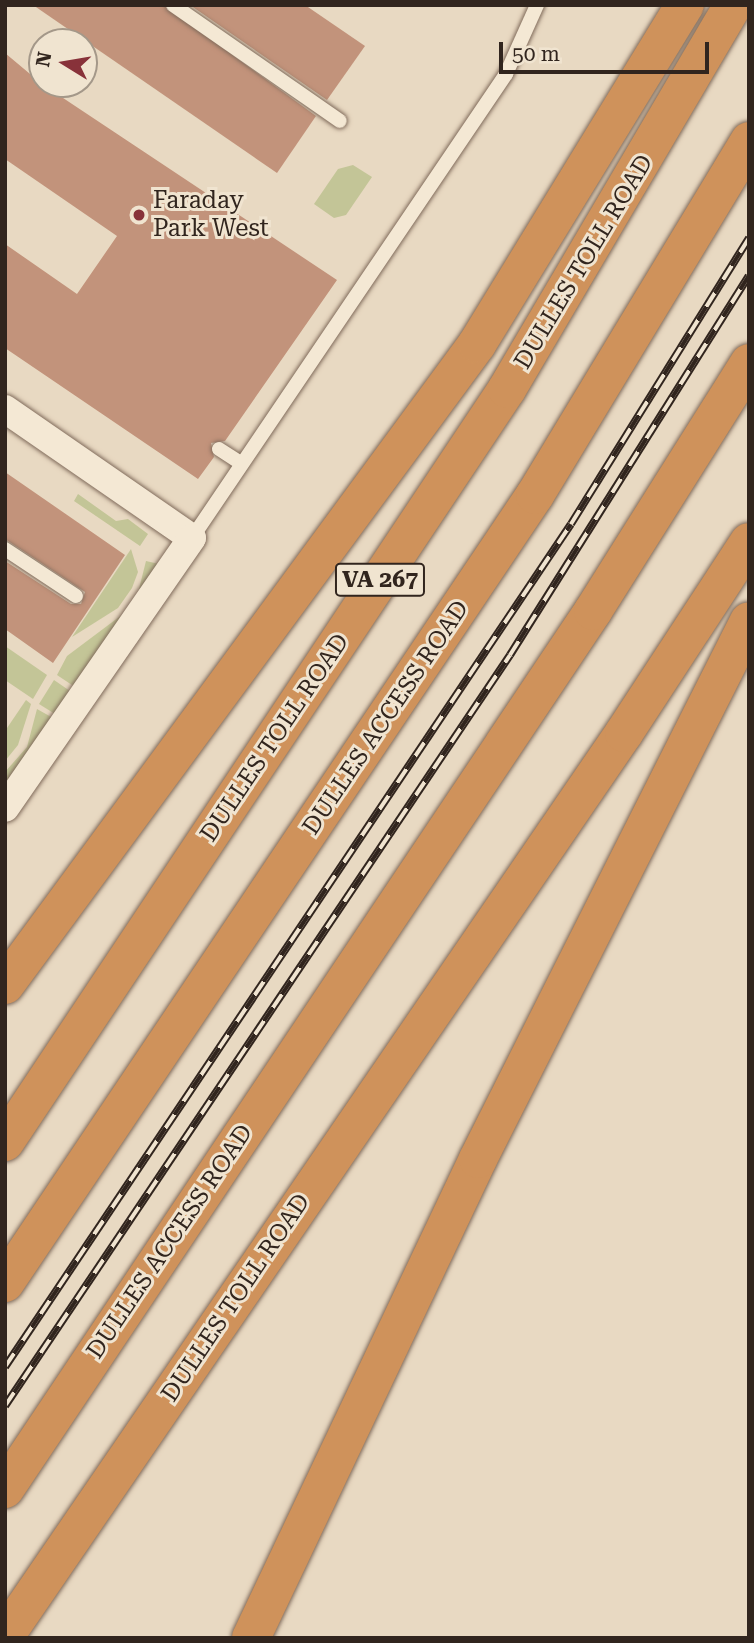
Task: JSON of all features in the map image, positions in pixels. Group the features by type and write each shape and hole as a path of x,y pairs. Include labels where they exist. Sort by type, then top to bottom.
{"highway":[{"path":"5,985 477,344 685,5"},
{"name":"DULLES TOLL ROAD","path":"5,1142 507,389 733,5"},
{"name":"DULLES ACCESS ROAD","path":"5,1283 535,495 749,141"},
{"name":"DULLES ACCESS ROAD","path":"5,1489 593,611 749,363"},
{"name":"DULLES TOLL ROAD","path":"5,1636 624,733 749,542"},
{"path":"251,1638 478,1159 749,621"}],"street":[{"path":"5,409 192,538 5,808"}],"lane":[{"path":"173,5 340,121"},
{"path":"192,538 506,74 537,5"},
{"path":"219,449 242,464"},
{"path":"5,549 76,596"}],"green space":[{"path":"353,165 372,177 346,215 334,218 314,204 338,169"},
{"path":"78,494 116,521 128,519 148,534 140,546 74,501"},
{"path":"131,549 138,572 132,588 118,608 72,637"},
{"path":"146,561 159,564 75,687 57,675 67,656 123,614 138,593"},
{"path":"5,646 47,675 33,699 5,680"},
{"path":"54,680 70,691 55,714 39,704"},
{"path":"26,700 31,704 18,745 5,761 5,731"},
{"path":"37,709 53,718 5,783 5,772 27,747"}],"building":[{"path":"33,5 164,5 316,116 277,173 98,50 98,28 66,28"},
{"path":"190,5 305,5 365,46 327,100"},
{"path":"5,53 28,72 28,98 63,98 337,280 225,441 211,443 214,457 198,479 5,348 5,244 77,294 117,236 5,159"},
{"path":"5,472 125,555 53,663 5,629 5,561 71,604 81,604 85,592 5,539"}],"railway":[{"path":"5,1367 571,524 749,238"},
{"path":"5,1406 510,655 749,276"}],"place":[{"name":"Faraday Park West","path":"139,215"}]}
